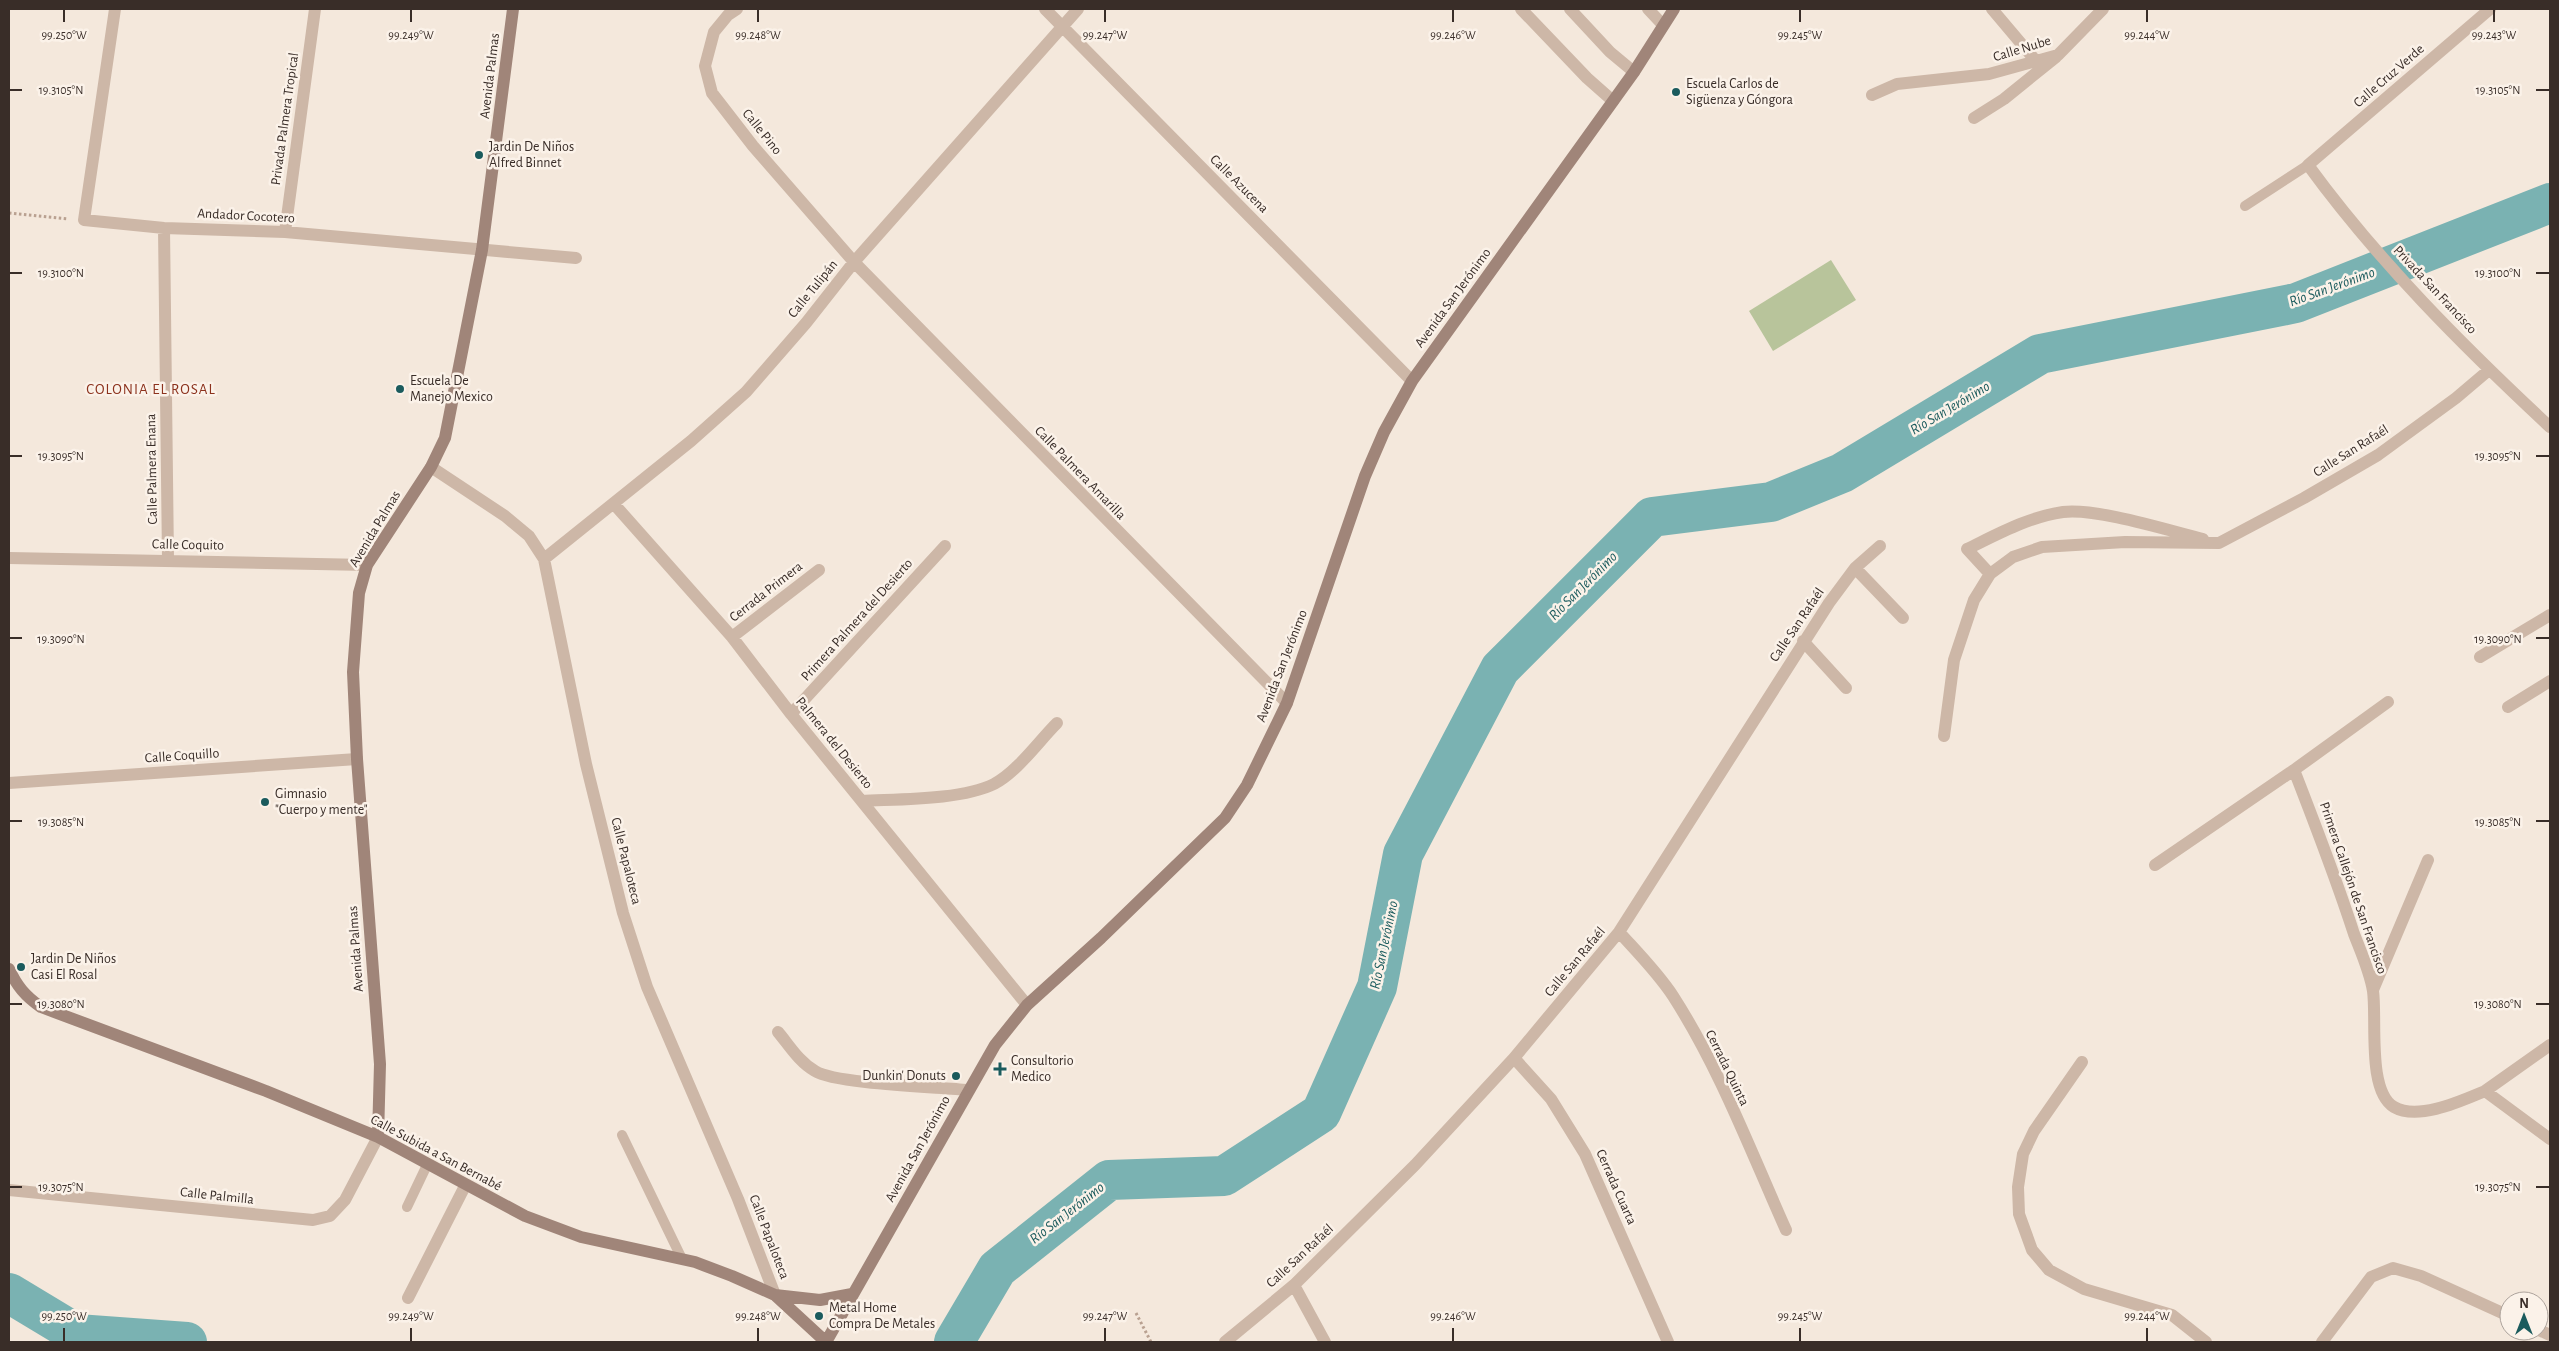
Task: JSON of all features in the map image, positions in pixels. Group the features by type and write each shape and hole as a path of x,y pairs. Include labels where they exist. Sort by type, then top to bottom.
{"street":[{"path":"84,220 115,9"},
{"name":"Privada Palmera Tropical","path":"286,232 315,9"},
{"name":"Avenida Palmas","path":"378,1137 380,1064 357,759 353,672 360,584 367,565 430,467 445,438 482,250 513,9"},
{"name":"Calle Pino","path":"737,9 728,15 714,32 708,48 705,66 712,93 759,153 854,262"},
{"name":"Calle Azucena","path":"1045,9 1412,381"},
{"name":"Calle Tulipán","path":"544,559 691,441 746,392 806,323 854,262 1078,9"},
{"path":"1521,9 1587,78 1613,101"},
{"path":"1570,9 1610,52 1634,72"},
{"path":"1648,9 1664,25"},
{"name":"Avenida San Jerónimo","path":"826,1342 852,1294 904,1207 967,1090 995,1045 1027,1005 1101,938 1224,818 1247,785 1287,703 1365,476 1384,432 1412,381 1634,72 1674,9"},
{"path":"1992,9 2039,65"},
{"name":"Calle Nube","path":"1974,118 2039,65 2058,55 2103,9"},
{"name":"Calle Cruz Verde","path":"2308,165 2490,9"},
{"name":"Calle Nube","path":"1872,94 1897,84 1961,79 2039,65"},
{"name":"Privada San Francisco","path":"2308,165 2342,212 2430,309 2489,370 2550,427"},
{"name":"Andador Cocotero","path":"84,220 164,228 286,232 576,258"},
{"name":"Calle Palmera Enana","path":"164,228 168,560"},
{"name":"Calle Palmera Amarilla","path":"854,262 1287,703"},
{"name":"Calle San Rafaél","path":"1944,736 1954,660 1974,600 1990,574 2013,557 2042,547 2125,542 2219,543 2304,498 2378,454 2456,398 2489,370"},
{"name":"Calle Papaloteca","path":"430,467 506,516 529,536 544,559 586,764 623,913 647,987 738,1199 775,1295"},
{"name":"Palmera del Desierto","path":"614,504 732,637 791,714 1027,1005"},
{"path":"1990,574 1967,549 2021,522 2064,512 2092,513 2219,543"},
{"name":"Primera Palmera del Desierto","path":"791,714 945,546"},
{"name":"Calle San Rafaél","path":"1225,1342 1294,1285 1415,1165 1514,1058 1619,932 1803,641 1855,568 1880,546"},
{"name":"Calle Coquito","path":"9,558 367,565"},
{"path":"1855,568 1903,618"},
{"name":"Cerrada Primera","path":"732,637 818,570"},
{"path":"2480,657 2550,616"},
{"path":"1803,641 1846,688"},
{"path":"2508,707 2550,681"},
{"path":"2155,865 2294,770 2388,702"},
{"path":"862,801 936,796 973,791 994,784 1008,774 1057,723"},
{"name":"Calle Coquillo","path":"9,783 357,759"},
{"name":"Primera Callejón de San Francisco","path":"2294,770 2333,869 2373,990 2377,1072 2382,1094 2393,1107 2408,1112 2428,1111 2459,1102 2484,1091 2550,1045"},
{"path":"2373,990 2428,860"},
{"name":"Cerrada Quinta","path":"1619,932 1650,966 1673,996 1713,1068 1786,1230"},
{"name":"Calle Subida a San Bernabé","path":"9,968 13,987 41,1007 266,1090 378,1137 465,1186 525,1216 581,1237 711,1267 775,1295 826,1342"},
{"path":"778,1032 802,1062 816,1072 838,1078 967,1090"},
{"name":"Cerrada Cuarta","path":"1514,1058 1551,1099 1585,1154 1668,1342"},
{"path":"2082,1062 2034,1132 2023,1154 2018,1187 2019,1214 2032,1250 2049,1270 2084,1289 2172,1315 2206,1342"},
{"path":"2484,1091 2550,1139"},
{"name":"Calle Palmilla","path":"9,1190 313,1220 330,1216 351,1192 378,1137"},
{"path":"408,1298 465,1186"},
{"path":"2322,1342 2371,1277 2393,1268 2421,1276 2499,1311"},
{"path":"1294,1285 1325,1342"},
{"path":"775,1295 820,1300 852,1294"}],"lane":[{"path":"2245,206 2308,165"},
{"path":"622,1135 682,1259"},
{"path":"407,1208 427,1165"}],"path":[{"path":"9,214 84,220"},
{"path":"1136,1314 1151,1342"}],"green space":[{"path":"1831,260 1856,300 1773,351 1749,311"}],"waterway":[{"name":"Río San Jerónimo","path":"954,1342 997,1269 1109,1180 1224,1176 1321,1113 1377,987 1403,854 1500,669 1652,517 1771,502 1842,473 2040,354 2296,303 2550,203"},
{"name":"Río San Jerónimo","path":"9,1293 77,1334 187,1342"}],"place":[{"name":"Escuela Carlos de Sigüenza y Góngora","path":"1676,92"},
{"name":"Jardin De Niños Alfred Binnet","path":"479,155"},
{"name":"Escuela De Manejo Mexico","path":"400,389"},
{"name":"Gimnasio \"Cuerpo y mente\"","path":"265,802"},
{"name":"Jardin De Niños Casi El Rosal","path":"21,967"},
{"name":"Consultorio Medico","path":"1000,1069"},
{"name":"Dunkin' Donuts","path":"956,1076"},
{"name":"Metal Home Compra De Metales","path":"819,1316"}],"district":[{"name":"COLONIA EL ROSAL","path":"151,389"}]}
